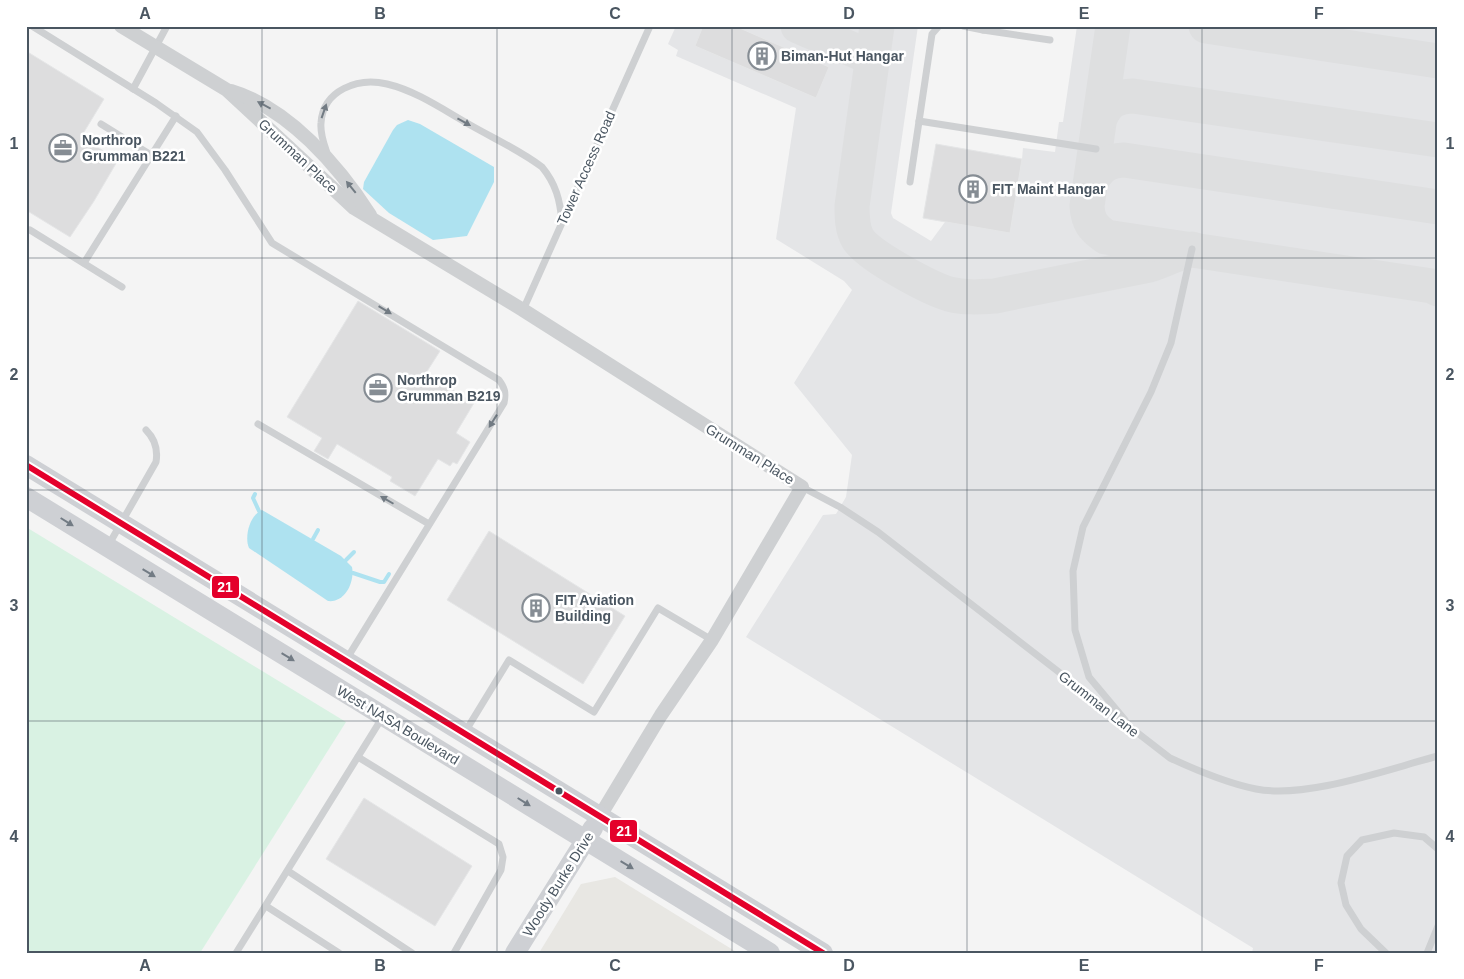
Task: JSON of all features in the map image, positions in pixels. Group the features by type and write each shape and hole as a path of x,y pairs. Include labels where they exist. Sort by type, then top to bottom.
{"main road":[{"name":"West NASA Boulevard","path":"26,465 823,953"},
{"name":"West NASA Boulevard","path":"26,497 770,953"},
{"name":"Woody Burke Drive","path":"515,953 600,816"}],"street":[{"name":"Grumman Place","path":"121,26 228,90 354,208 371,217 410,244 523,310 802,487 712,640 661,715 600,816"},
{"name":"Grumman Place","path":"228,90 244,95 275,111 328,159 355,191 371,217"}],"lane":[{"path":"32,26 176,116 208,145 272,243 343,284 499,380 504,385 506,392 504,403 346,660"},
{"path":"133,89 167,26"},
{"name":"Tower Access Road","path":"523,310 650,26"},
{"path":"910,182 932,34 939,26"},
{"path":"963,26 1050,40"},
{"path":"328,159 321,124 322,113 333,95 350,85 362,82 386,83 410,92 533,161 545,171 555,186 560,198 562,222"},
{"path":"84,264 176,116"},
{"path":"919,120 1096,148"},
{"path":"100,124 151,155"},
{"path":"30,230 122,287"},
{"path":"1133,730 1088,677 1075,630 1073,571 1083,527 1151,392 1172,342 1192,250"},
{"path":"258,424 429,524"},
{"path":"107,547 156,462 158,454 146,430"},
{"name":"Grumman Lane","path":"802,487 840,506 878,532 1170,758 1204,773 1257,790 1302,790 1333,784 1438,756"},
{"path":"464,733 509,660 594,712 658,608 712,640"},
{"path":"236,953 384,716"},
{"path":"358,756 498,844 502,849 501,870 454,953"},
{"path":"1386,953 1361,929 1346,905 1341,883 1347,856 1362,840 1394,833 1424,837 1438,849"},
{"path":"288,871 412,953"},
{"path":"266,906 339,953"},
{"path":"1427,953 1438,926"}],"shaded area":[{"path":"676,26 918,26 891,213 893,218 931,241 945,222 923,218 936,144 1022,159 1023,148 1055,152 1059,122 1063,122 1077,26 1438,26 1438,953 1252,953 1253,948 746,637 823,515 836,514 846,497 852,455 794,383 852,290 844,281 776,239 796,108 676,56 678,50 668,44"},
{"path":"615,877 738,953 539,953 581,884"}],"green space":[{"path":"26,527 346,722 200,953 26,953"}],"water":[{"path":"408,120 420,124 494,167 494,182 467,236 433,240 389,213 363,189 364,182 393,130 397,125"},
{"path":"262,510 341,556 352,567 352,579 344,595 334,601 328,601 249,548 247,538 249,526 254,516"}],"building":[{"name":"Biman-Hut Hangar","path":"703,26 735,26 829,67 816,98 695,46"},
{"name":"Northrop Grumman B221","path":"26,51 104,99 81,137 118,160 70,237 26,210"},
{"name":"FIT Maint Hangar","path":"936,144 1022,159 1010,233 923,218"},
{"name":"Northrop Grumman B219","path":"358,301 440,351 426,373 474,403 456,433 470,442 457,464 453,462 450,466 438,459 415,496 390,481 392,477 337,444 328,459 314,451 322,438 287,417"},
{"name":"FIT Aviation Building","path":"489,531 625,616 583,684 447,600"},
{"path":"364,798 472,866 435,926 326,859"}],"waterway":[{"path":"255,494 253,498 259,511"},
{"path":"313,539 318,530"},
{"path":"346,560 354,552"},
{"path":"353,573 380,582 384,582 389,574"}],"taxiway":[{"path":"798,26 872,58"},
{"path":"877,26 852,206 856,235 864,246 874,254 900,271 940,291 966,297 977,297 995,296 1149,265 1192,249"},
{"path":"1113,26 1087,206 1090,220 1101,234 1106,237 1432,286 1438,289"},
{"path":"1206,26 1438,61"},
{"path":"1101,116 1113,101 1122,97 1133,96 1438,140"},
{"path":"1092,180 1105,165 1124,160 1438,207"}],"transit line":[{"name":"21","path":"26,465 823,953"}],"place":[{"name":"Biman-Hut Hangar","path":"762,56"},
{"name":"Northrop Grumman B221","path":"63,148"},
{"name":"FIT Maint Hangar","path":"973,189"},
{"name":"Northrop Grumman B219","path":"378,388"},
{"name":"FIT Aviation Building","path":"536,608"}]}
